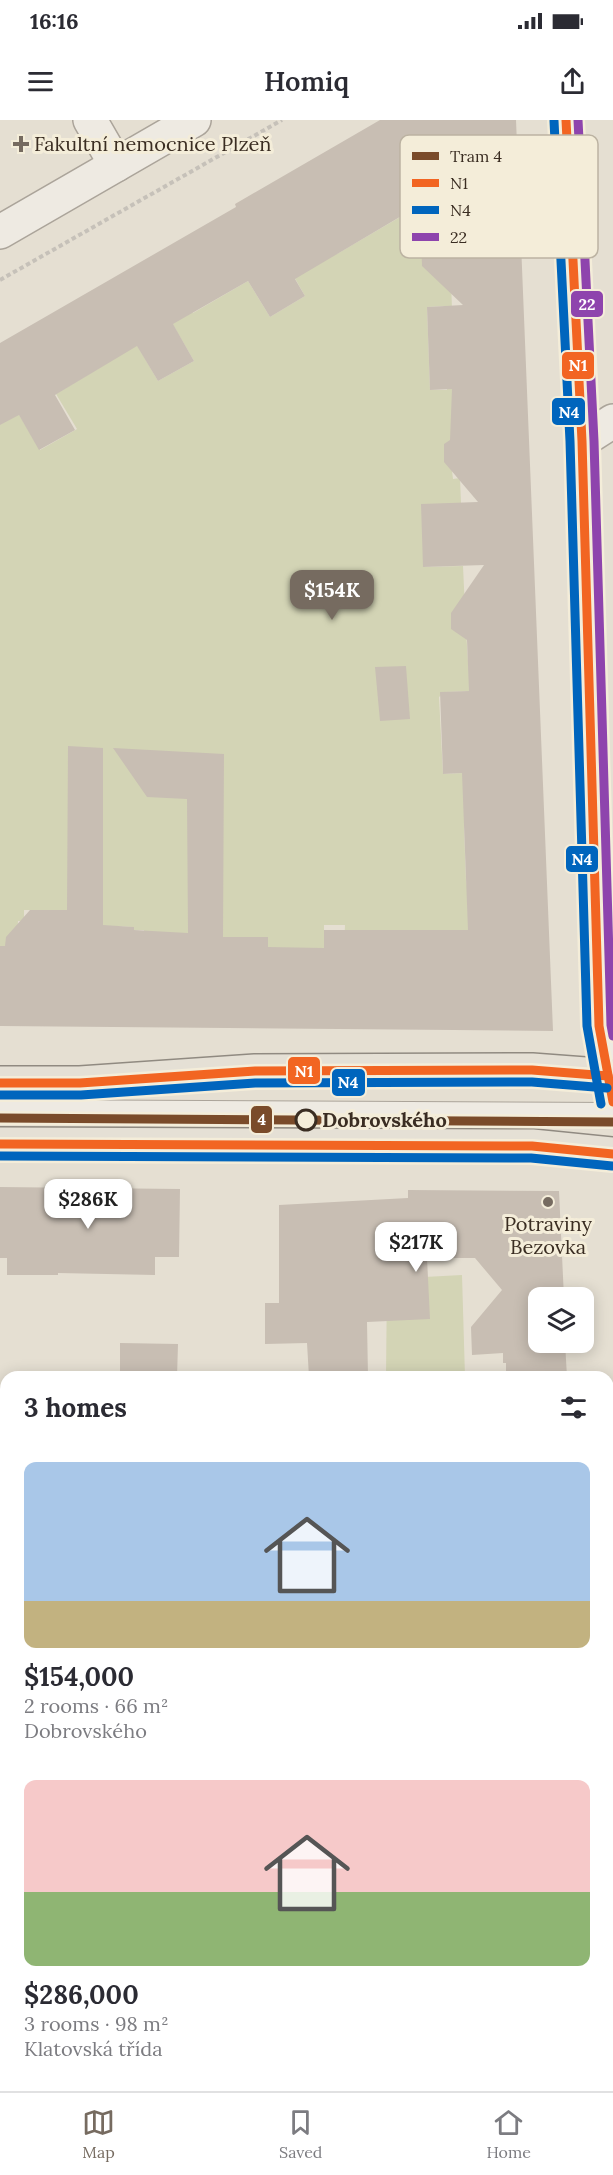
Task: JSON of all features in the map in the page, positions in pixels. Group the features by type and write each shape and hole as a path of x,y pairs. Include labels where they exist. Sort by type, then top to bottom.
{"main road":[{"path":"0,1083 80,1083 255,1071 532,1070 612,1085"},
{"path":"0,1144 523,1146 613,1154"}],"street":[{"path":"90,120 116,165"},
{"path":"0,232 194,120"},
{"path":"566,120 567,135"},
{"path":"579,258 597,441 599,1026 612,1085"},
{"path":"597,441 613,421"}],"lane":[{"path":"0,1110 613,1113"}],"path":[{"path":"0,280 282,120"}],"green space":[{"path":"400,217 400,258 444,258 451,281 452,309 443,306 427,307 430,390 447,390 447,386 454,385 451,463 453,479 460,478 461,503 424,543 425,567 463,566 465,610 453,611 454,630 466,630 472,691 445,692 439,697 443,774 483,772 464,828 466,880 476,937 344,949 345,925 324,925 324,948 144,963 144,930 117,926 116,939 52,910 24,910 24,921 18,921 17,938 5,946 0,946 0,414 14,406 40,450 77,429 56,394 137,345 158,381 194,361 168,316 189,305 193,313 248,281 270,317 305,296 280,252 337,254"},
{"path":"462,1275 465,1371 386,1371 387,1279"}],"building":[{"path":"380,120 516,120 517,135 400,135 400,217 295,279 305,296 270,317 248,281 173,324 194,361 158,381 137,346 55,395 75,430 39,450 19,415 0,425 0,343 236,207 235,204"},
{"path":"422,258 522,258 553,1031 0,1026 0,946 5,946 6,937 30,910 67,910 68,746 103,748 103,925 134,927 134,930 188,933 187,799 147,797 113,748 224,754 223,937 268,937 268,947 324,948 324,930 468,930 462,773 443,774 440,692 469,691 467,640 451,629 451,613 484,565 423,567 421,504 478,502 444,462 444,444 450,440 452,389 430,390 427,307 463,305 422,266"},
{"path":"406,666 410,719 380,721 375,667"},
{"path":"0,1187 180,1189 179,1257 155,1257 155,1275 58,1273 58,1275 7,1275 7,1258 0,1258"},
{"path":"408,1190 559,1191 563,1287 528,1287 528,1353 566,1353 567,1371 506,1371 503,1353 472,1355 471,1327 502,1290 475,1258 427,1258 430,1319 367,1322 368,1371 309,1371 307,1343 265,1344 265,1303 279,1303 279,1205 408,1198"},
{"path":"120,1343 178,1344 177,1371 120,1371"}],"tram line":[{"name":"4","path":"0,1118 613,1122"}],"transit line":[{"name":"N1","path":"566,120 567,135"},
{"name":"22","path":"578,120 579,135"},
{"name":"N4","path":"554,121 555,135"},
{"name":"N4","path":"561,258 570,441 587,1026 601,1104"},
{"name":"N1","path":"573,258 582,441 599,1026 613,1102"},
{"name":"22","path":"585,258 594,441 613,1036"},
{"name":"N1","path":"0,1083 80,1083 255,1071 532,1070 608,1076"},
{"name":"N4","path":"0,1095 81,1095 255,1083 532,1082 607,1088"},
{"name":"N1","path":"0,1144 532,1146 613,1154"},
{"name":"N4","path":"0,1156 531,1158 612,1166"}],"place":[{"name":"Fakultní nemocnice Plzeň","path":"21,144"},
{"name":"Dobrovského","path":"306,1120"},
{"name":"Potraviny Bezovka","path":"548,1202"}]}
